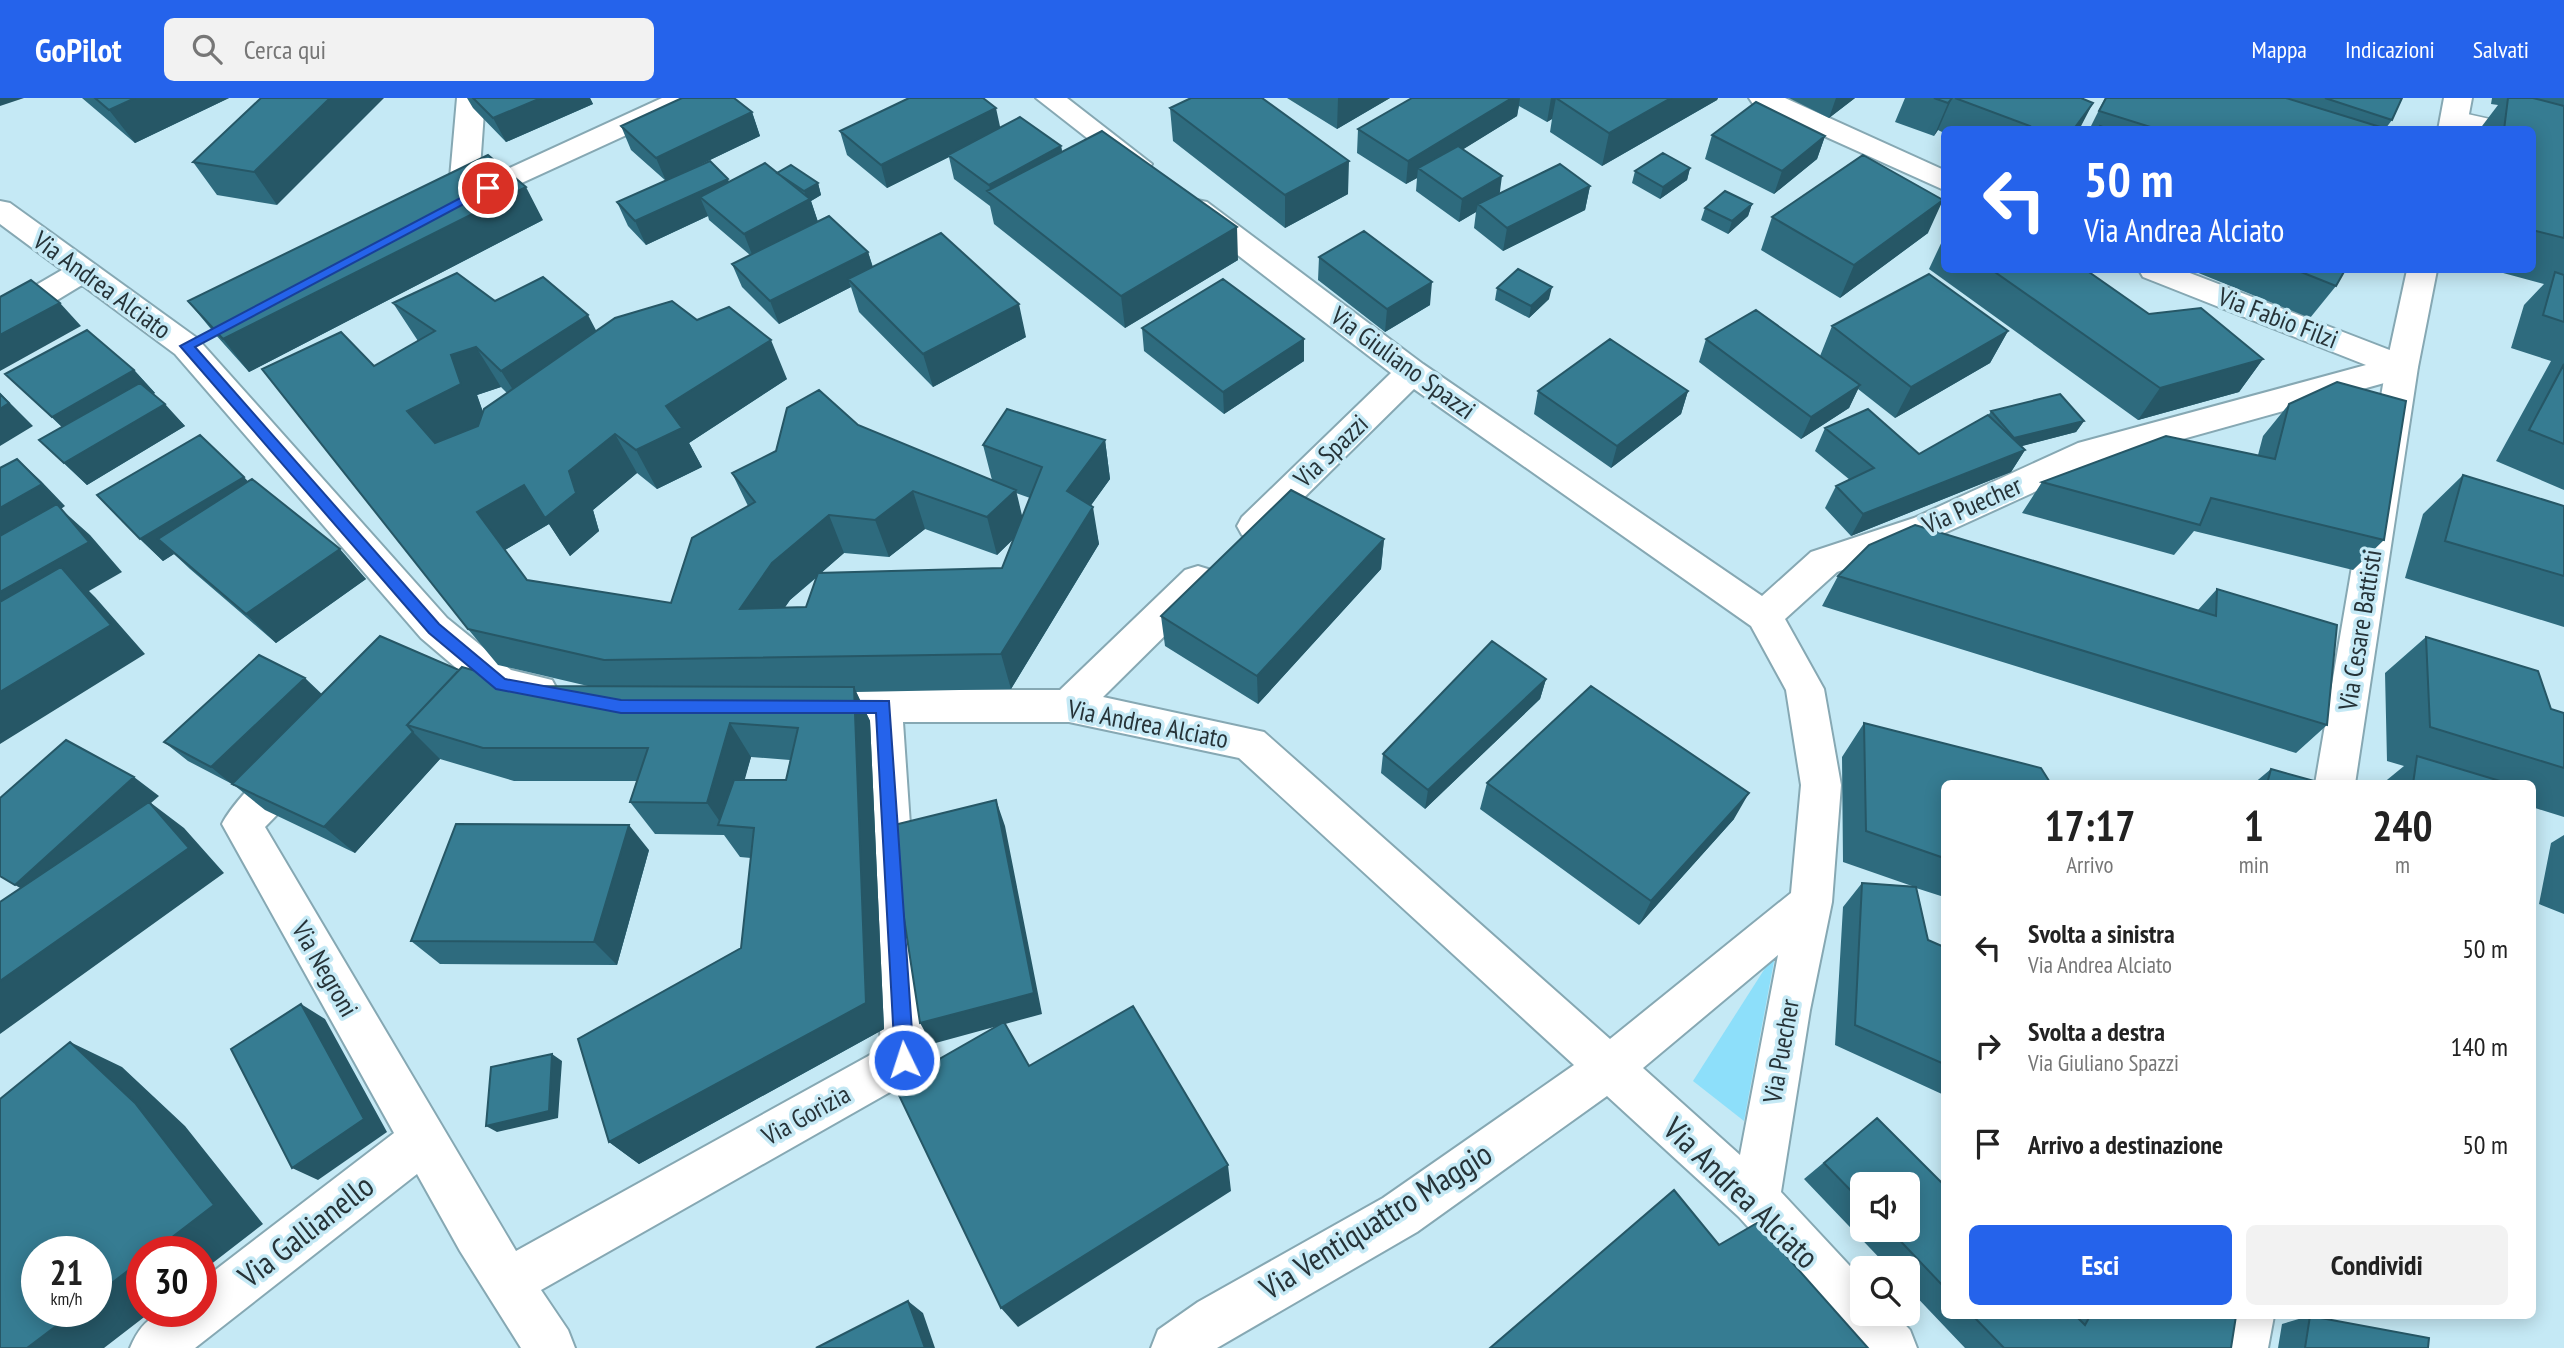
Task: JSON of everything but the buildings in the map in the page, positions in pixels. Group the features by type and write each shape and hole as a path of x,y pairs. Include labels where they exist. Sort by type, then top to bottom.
{"street":[{"path":"471,98 451,208 684,98"},
{"name":"Via Giuliano Spazzi","path":"1050,98 1412,372 1764,616"},
{"path":"1762,98 1941,180"},
{"name":"Via Andrea Alciato","path":"0,210 83,271 198,340 420,643 501,684 568,696"},
{"path":"0,320 83,271"},
{"name":"Via Fabio Filzi","path":"2162,273 2402,367"},
{"name":"Via Cesare Battisti","path":"2336,780 2402,367 2422,273"},
{"name":"Via Puecher","path":"1756,1200 1788,1010 1811,902 1821,785 1805,689 1764,616 1824,562 1926,527 2090,452 2402,367"},
{"name":"Via Spazzi","path":"1069,706 1412,372"},
{"name":"Via Andrea Alciato","path":"773,706 1069,706 1250,744 1756,1200 1892,1348"},
{"name":"Via Gorizia","path":"508,1282 904,1060 883,706"},
{"name":"Via Negroni","path":"318,746 242,824 423,1140 550,1348"},
{"path":"1613,1071 1811,902"},
{"name":"Via Ventiquattro Maggio","path":"1176,1348 1215,1319 1400,1215 1613,1071"},
{"name":"Via Gallianello","path":"155,1348 423,1140"},
{"path":"2243,1348 2248,1319"}],"lane":[{"path":"2455,115 2495,126"}],"shaded area":[{"path":"1776,951 1744,1121 1693,1081"}],"route":[{"path":"488,188 186,346 434,628 501,684 621,706 883,706 904,1060"}]}
